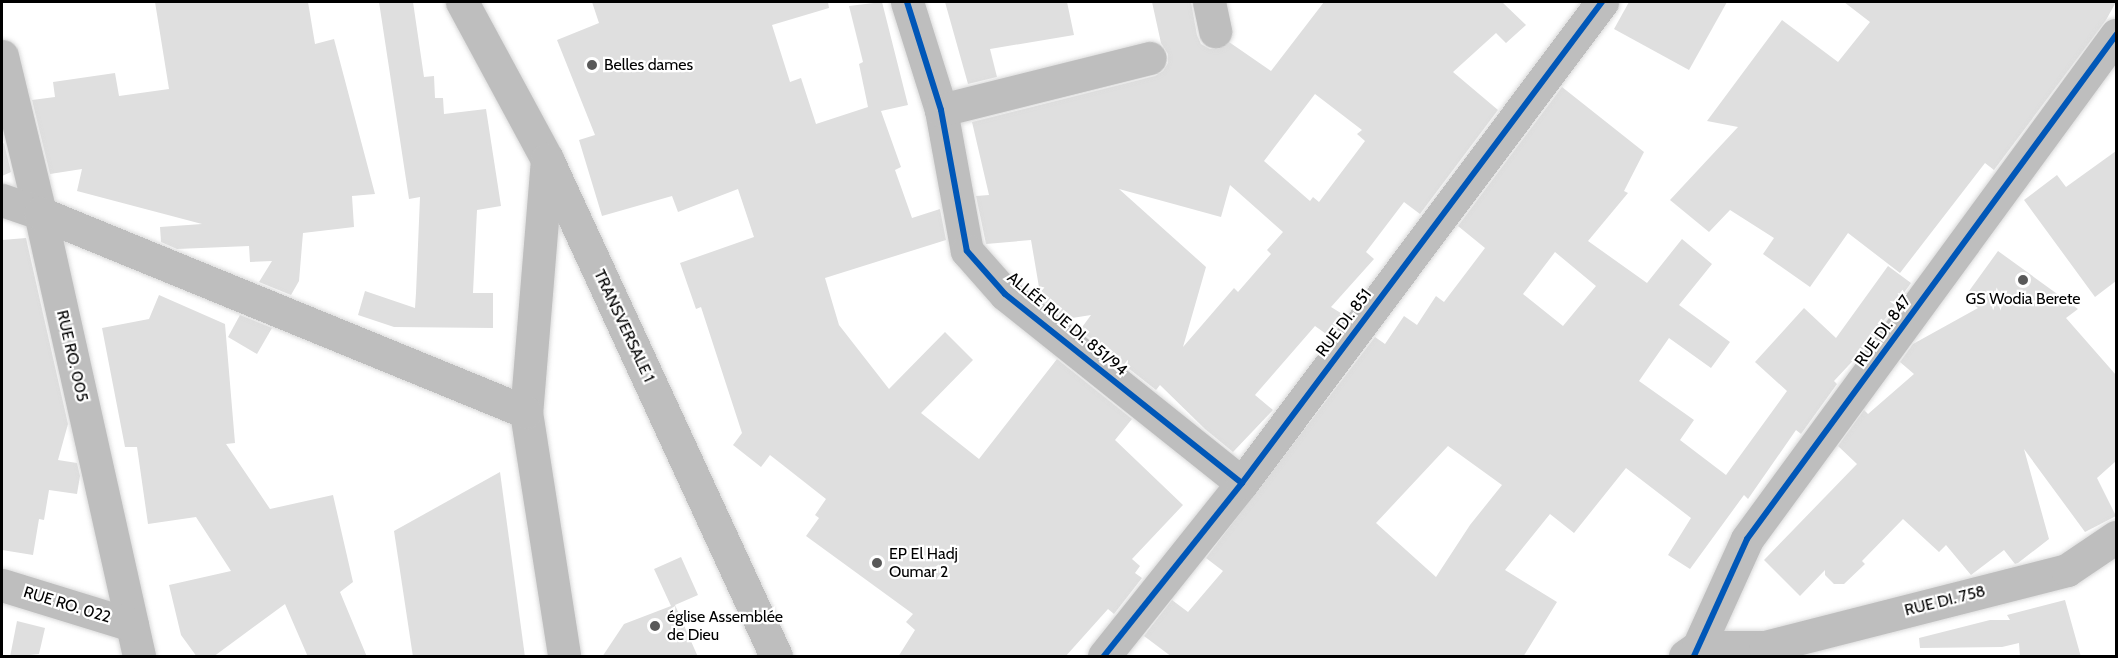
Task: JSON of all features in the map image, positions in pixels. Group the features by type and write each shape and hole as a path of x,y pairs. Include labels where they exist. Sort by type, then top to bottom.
{"street":[{"name":"TRANSVERSALE 1","path":"462,2 547,159 776,657"},
{"name":"ALLÉE RUE DI. 851/94","path":"907,2 941,110 967,251 1005,294 1242,483"},
{"name":"RUE DI. 851","path":"1104,657 1242,483 1602,2"},
{"name":"RUE DI. 847","path":"1693,654 1747,539 2116,35"},
{"name":"RUE RO. 005","path":"2,56 40,213 135,641"},
{"path":"941,110 1150,58"},
{"path":"547,159 526,412 564,657"},
{"path":"2,200 40,213 526,412"},
{"name":"RUE DI. 758","path":"1693,654 1774,652 2067,570 2116,537"},
{"name":"RUE RO. 022","path":"2,585 135,641"}],"building":[{"path":"155,2 308,2 315,44 334,39 375,194 352,196 354,227 303,233 299,281 291,295 259,282 272,261 250,262 249,246 177,249 161,242 160,227 202,224 77,191 82,169 50,174 32,100 55,97 53,82 115,73 119,96 169,89"},
{"path":"379,2 413,2 424,77 434,76 435,98 443,98 444,114 486,109 501,206 477,210 473,293 493,293 493,328 394,327 358,315 365,291 415,308 420,197 409,199"},
{"path":"592,2 828,2 829,8 772,25 790,82 801,78 816,124 868,107 859,64 863,62 849,6 882,2 908,105 881,111 901,167 895,170 912,218 940,209 946,240 825,278 839,325 889,389 945,332 973,360 921,413 979,459 1057,359 1132,419 1115,440 1183,505 1132,559 1140,566 1135,573 1142,578 1114,614 1108,609 1065,657 898,657 915,630 906,622 913,614 806,536 819,518 815,515 826,499 770,455 761,467 733,445 742,433 701,307 696,309 680,263 754,237 738,189 678,212 672,196 602,216 579,140 595,135 557,40 599,23"},
{"path":"945,2 1067,2 1074,35 990,49 997,77 968,84"},
{"path":"1152,2 1191,2 1197,35 1201,44 1210,49 1218,49 1229,42 1271,71 1324,2 1502,2 1526,25 1506,43 1496,33 1453,72 1498,110 1420,214 1404,202 1366,252 1374,259 1331,307 1344,315 1329,336 1315,326 1255,395 1273,410 1233,452 1205,429 1160,385 1156,390 1080,330 1091,315 1066,319 1041,299 1031,240 986,244 976,196 989,195 972,122 1155,76 1163,71 1168,63 1168,54 1161,43","holes":["1315,94 1362,130 1357,134 1365,141 1319,202 1313,197 1310,201 1264,161","1230,185 1283,232 1267,250 1271,254 1238,292 1234,288 1183,347 1206,267 1119,189 1221,217"]},
{"path":"1629,2 1727,2 1689,70 1614,29"},
{"path":"1844,2 2116,2 2106,20 1994,170 1985,163 1900,273 1848,233 1810,287 1763,254 1774,238 1730,210 1709,232 1670,200 1738,127 1707,121 1782,20 1838,62 1870,22"},
{"path":"1562,87 1644,152 1624,191 1628,193 1588,241 1647,283 1682,239 1712,264 1679,305 1730,342 1711,368 1669,338 1639,381 1694,420 1680,440 1726,475 1787,391 1755,362 1804,308 1836,338 1888,266 1911,283 1861,352 1834,381 1837,384 1801,434 1796,430 1748,499 1744,495 1690,569 1668,555 1691,518 1626,468 1574,533 1550,514 1505,570 1557,602 1523,657 1172,657 1144,636 1172,600 1188,612 1223,571 1206,558 1375,337 1385,344 1404,316 1417,325 1436,296 1444,302 1485,248 1458,226","holes":["1555,252 1596,286 1563,326 1523,294","1448,446 1502,485 1470,525 1436,577 1376,523"]},
{"path":"4,143 11,172 2,176 2,144"},
{"path":"2116,151 2116,281 2095,297 2024,200 2057,175 2066,187"},
{"path":"26,238 68,424 58,460 77,463 80,476 77,494 49,490 44,520 39,519 33,555 2,550 2,240"},
{"path":"1998,251 2078,309 2066,318 2116,375 2116,461 2097,478 2116,516 2085,532 2024,449 2049,539 2018,563 2015,564 2004,550 1971,575 1946,545 1939,552 1903,519 1862,561 1865,564 1844,584 1834,584 1825,575 1825,570 1800,596 1764,560 1857,464 1838,446 1864,410 1868,414 1914,374 1900,362 1913,344 1978,308 1964,298"},
{"path":"159,295 225,324 235,443 226,444 270,509 333,495 353,582 340,592 367,657 308,657 285,604 213,657 197,657 181,635 169,585 231,571 196,517 148,524 137,447 125,447 102,328 149,319"},
{"path":"240,315 272,328 257,354 228,337"},
{"path":"500,472 525,657 413,657 394,531"},
{"path":"681,557 698,595 675,605 698,657 602,657 624,624 671,606 654,569"},
{"path":"2065,600 2081,657 2020,657 2019,643 2002,647 1920,648 1919,638 1990,620 2010,620 2007,615"},
{"path":"17,621 45,628 39,654 10,657"}],"cycle path":[{"path":"907,2 941,110 967,251 1005,294 1242,483"},
{"path":"1104,656 1242,483 1602,2"},
{"path":"1694,656 1747,539 2116,35"}],"place":[{"name":"Belles dames","path":"592,65"},
{"name":"GS Wodia Berete","path":"2023,280"},
{"name":"EP El Hadj Oumar 2","path":"877,563"},
{"name":"église Assemblée de Dieu","path":"655,626"}]}
